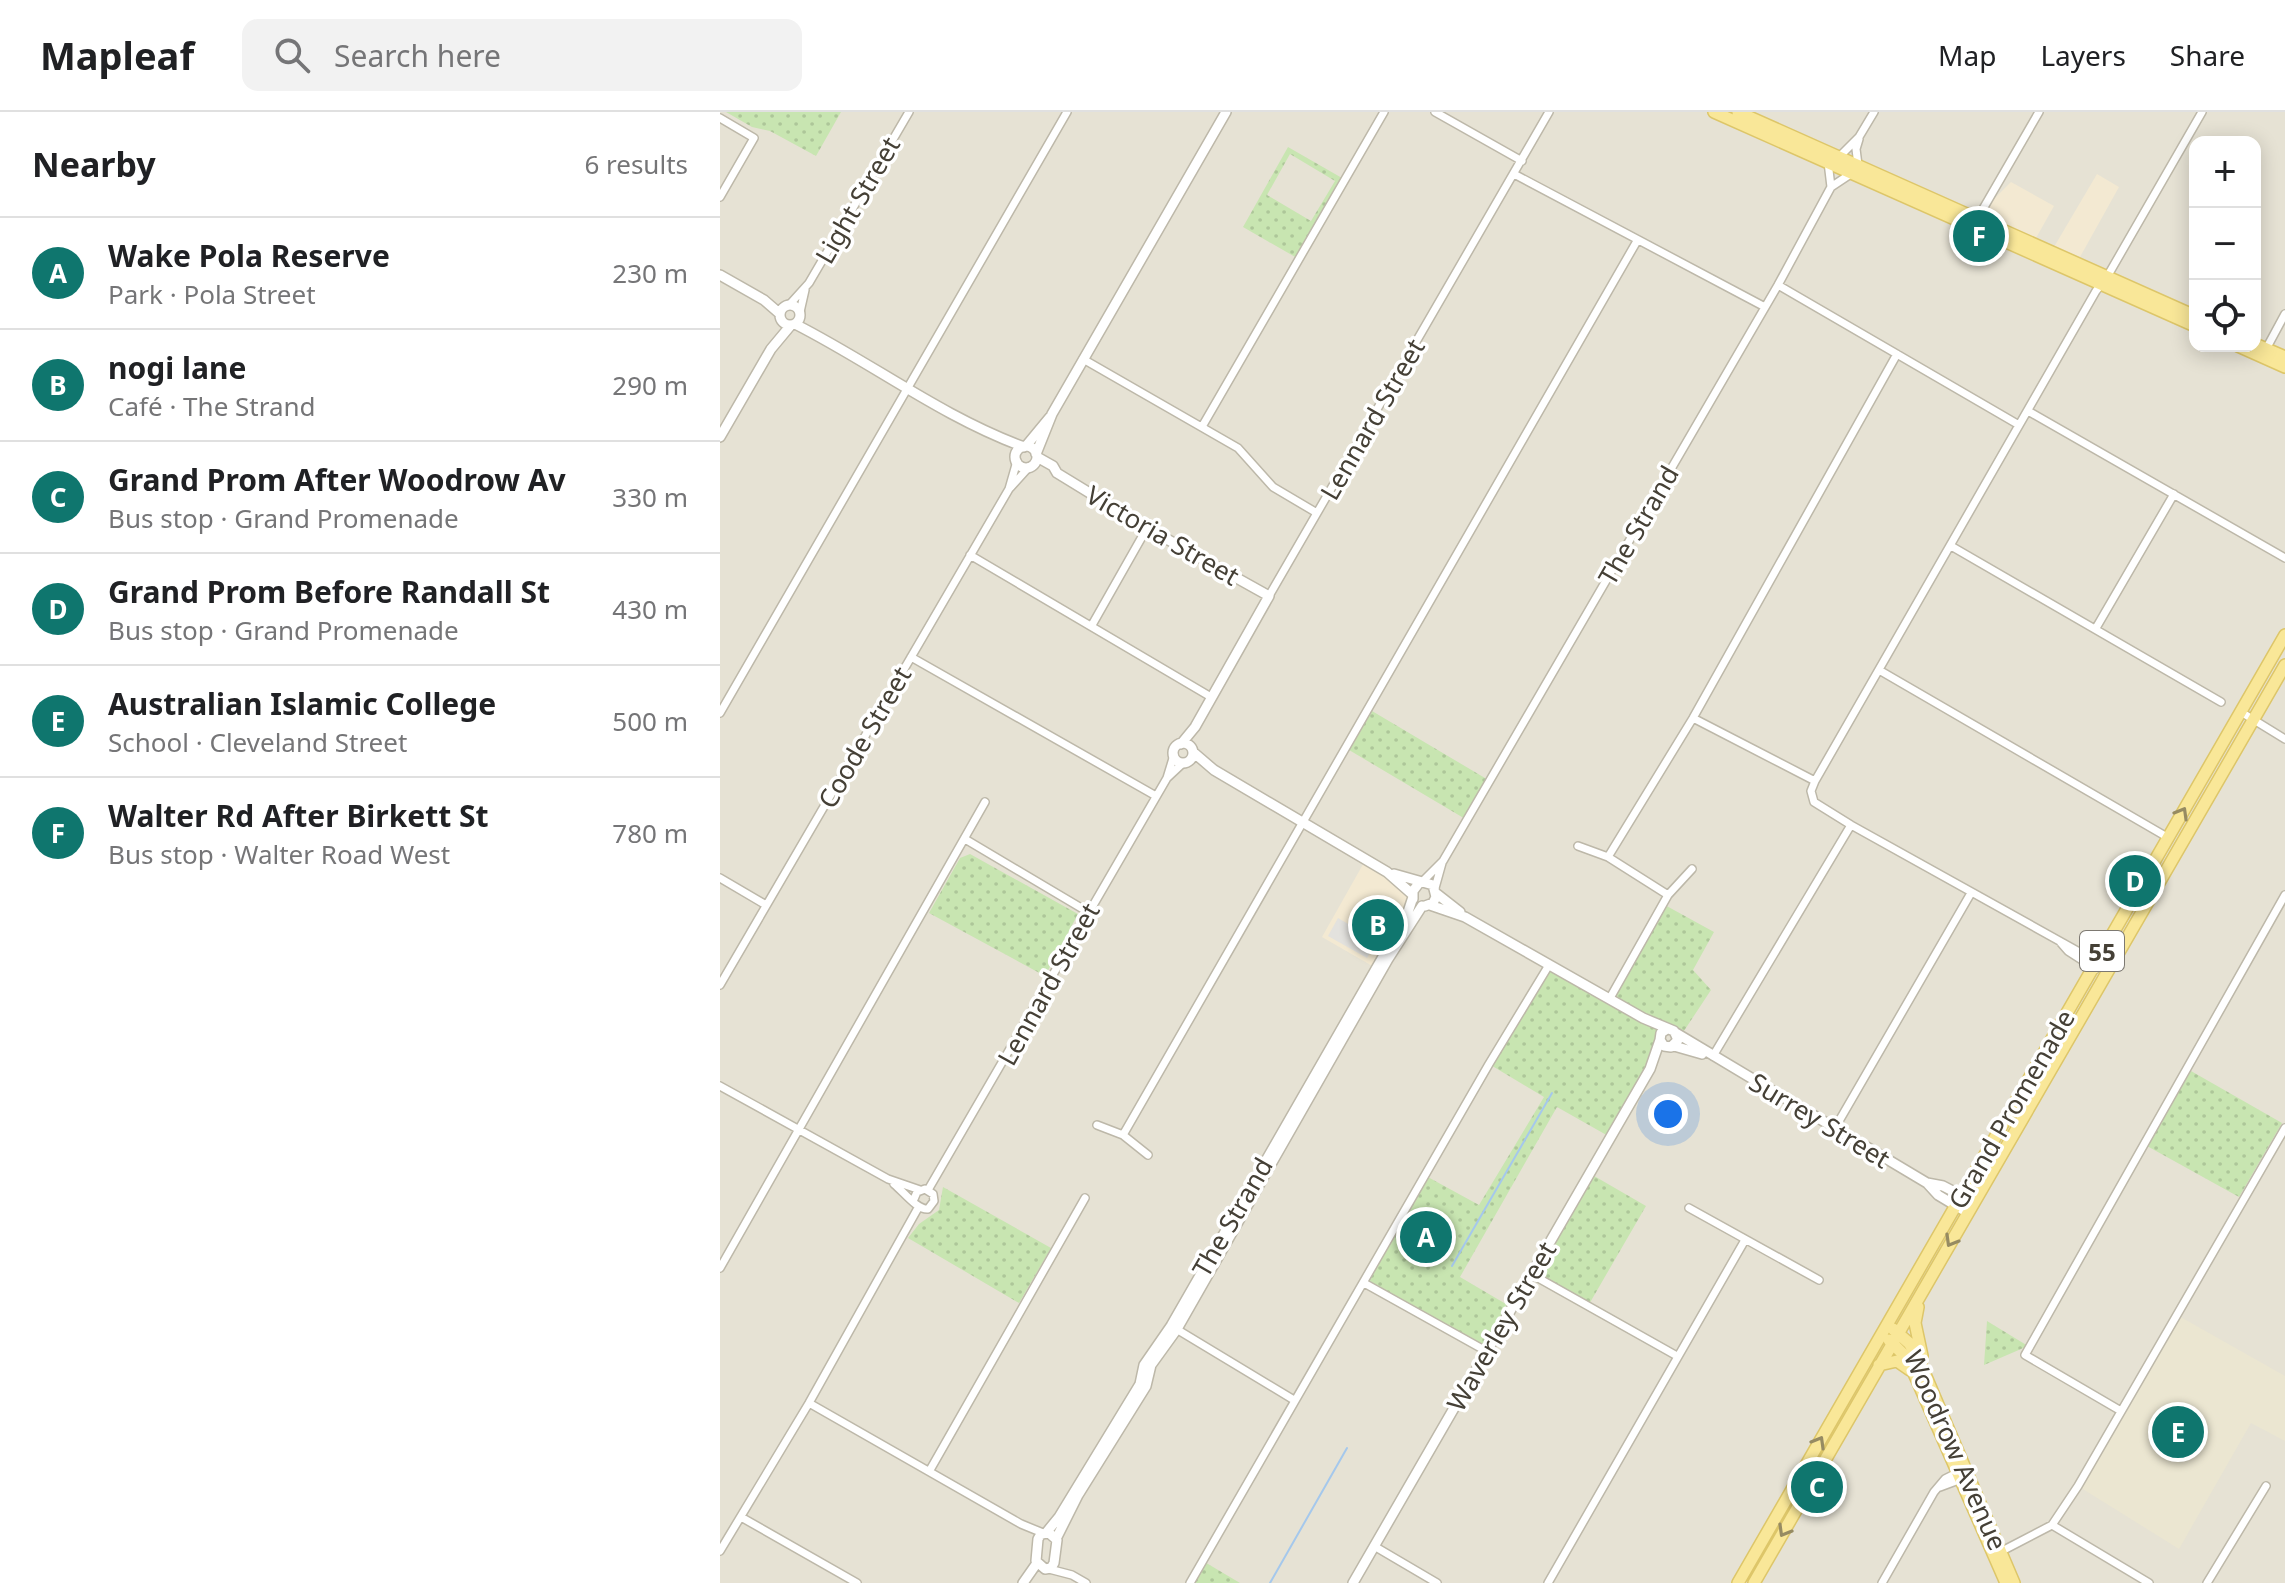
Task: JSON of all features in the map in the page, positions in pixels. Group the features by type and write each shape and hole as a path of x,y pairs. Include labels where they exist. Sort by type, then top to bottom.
{"main road":[{"path":"1715,112 1834,160 2104,280 2189,314"},
{"path":"1738,112 1834,160"},
{"path":"2104,280 2189,323"},
{"path":"2261,350 2285,357"},
{"path":"2261,350 2285,367"},
{"name":"Grand Promenade","path":"1738,1583 2285,635"},
{"name":"Grand Promenade","path":"1754,1583 2285,665"},
{"path":"1921,1294 1915,1323 1923,1381"},
{"name":"Woodrow Avenue","path":"1884,1329 1909,1343 1918,1358 1923,1381 2006,1583"},
{"path":"1879,1365 1900,1362 1923,1381"},
{"name":"Woodrow Avenue","path":"1963,1475 2002,1551 2014,1583"}],"street":[{"name":"Light Street","path":"784,310 806,288 909,112"},
{"path":"720,713 1067,112"},
{"name":"Coode Street","path":"720,985 1009,489 1034,461 1052,414 1226,112"},
{"path":"1203,425 1384,112"},
{"path":"1435,112 1522,161"},
{"name":"Lennard Street","path":"1167,778 1192,758 1188,748 1211,697 1549,112"},
{"path":"1831,187 1834,160 1859,137 1874,112"},
{"path":"1975,223 2039,112"},
{"path":"2106,971 1851,825 1814,802 1811,791 2202,112"},
{"path":"720,118 754,138 720,197"},
{"path":"1855,169 1859,137"},
{"name":"The Strand","path":"1042,1536 1065,1507 1140,1384 1144,1365 1174,1327 1407,915 1412,896 1421,882 1443,861 1778,285 1831,187 1855,169"},
{"path":"1514,174 1765,307"},
{"path":"1123,1135 1637,241"},
{"path":"720,275 784,310 800,313 814,332"},
{"path":"1778,285 2019,425"},
{"name":"Light Street","path":"800,313 806,288"},
{"path":"784,310 782,322 814,332 907,389 997,438 1032,448 1034,461 1020,466 997,438"},
{"path":"720,437 771,349 784,310"},
{"path":"771,349 800,313"},
{"path":"2261,350 2285,314"},
{"path":"1608,857 1693,718 1897,354"},
{"path":"1083,359 1203,425 1238,448 1273,487 1317,513"},
{"path":"2028,411 2285,558"},
{"name":"Coode Street","path":"1009,489 1016,458 1052,414"},
{"name":"Victoria Street","path":"1034,461 1053,466 1057,473 1147,528 1269,596"},
{"path":"2096,628 2174,494"},
{"path":"1092,625 1147,528"},
{"path":"1951,546 2221,702"},
{"path":"970,555 1211,697"},
{"path":"911,657 1156,796"},
{"path":"1879,670 2167,837"},
{"path":"2241,712 2285,739"},
{"path":"1693,718 1815,781"},
{"name":"Lennard Street","path":"924,1190 1000,1069 1167,778 1175,748 1188,748"},
{"path":"1188,748 1214,770 1387,872 1426,905"},
{"path":"1174,755 1178,761 1214,770"},
{"path":"720,1268 985,802"},
{"path":"1713,1056 1851,825"},
{"path":"965,839 1088,912"},
{"path":"1578,846 1608,857 1668,895"},
{"name":"The Strand","path":"1056,1539 1078,1495 1146,1386 1151,1365 1388,959 1436,891 1443,861"},
{"path":"1610,998 1668,895 1692,869"},
{"path":"1387,872 1421,882"},
{"path":"720,878 766,905"},
{"name":"Surrey Street","path":"1421,882 1430,883 1465,917 1610,998 1665,1035 1713,1056 1927,1183 1938,1195 1971,1208"},
{"path":"1835,1128 1971,893"},
{"path":"2121,1411 2025,1355 2285,895"},
{"name":"Surrey Street","path":"1426,905 1465,917"},
{"path":"1190,1583 1549,965"},
{"path":"1665,1035 1678,1040 1672,1046"},
{"name":"Surrey Street","path":"1665,1035 1664,1046 1713,1056"},
{"name":"Waverley Street","path":"1353,1583 1650,1069 1665,1035"},
{"name":"Waverley Street","path":"1650,1069 1672,1046"},
{"path":"720,1086 888,1179 924,1190 934,1198 933,1204 925,1210 888,1179"},
{"path":"1097,1125 1123,1135 1148,1155"},
{"path":"2002,1551 2052,1525 2078,1486 2285,1128"},
{"path":"720,1551 809,1403 924,1190"},
{"path":"930,1470 1085,1198"},
{"path":"1689,1208 1819,1280"},
{"path":"1548,1583 1745,1240"},
{"path":"1531,1274 1677,1356"},
{"path":"1364,1283 1486,1351"},
{"path":"1174,1327 1294,1400"},
{"path":"809,1403 1042,1536 1052,1534 1056,1539 1054,1563 1043,1567 1023,1583"},
{"path":"1882,1583 1940,1487 1963,1475"},
{"path":"2207,1583 2266,1486"},
{"path":"741,1517 857,1583"},
{"path":"2052,1525 2149,1583"},
{"path":"1030,1583 1043,1567 1042,1536"},
{"path":"1374,1546 1437,1583"},
{"path":"1055,1557 1072,1575"},
{"path":"1043,1567 1072,1575 1086,1583"}],"shaded area":[{"path":"720,112 2285,112 2285,1583 720,1583"},
{"path":"2097,174 2119,187 2080,257 2054,247"},
{"path":"2011,182 2054,206 2036,238 1980,213"},
{"path":"1366,859 1414,888 1408,899 1419,904 1381,971 1322,937"},
{"path":"1338,918 1377,941 1367,958 1328,936"},
{"path":"2177,1315 2285,1376 2285,1441 2251,1423 2179,1549 2078,1486"}],"green space":[{"path":"726,112 841,112 816,156"},
{"path":"1288,147 1342,178 1297,258 1243,227","holes":["1290,154 1335,181 1311,221 1267,195"]},
{"path":"1367,708 1490,781 1467,820 1344,747"},
{"path":"970,854 1078,914 1045,976 929,913 960,858"},
{"path":"1663,904 1714,932 1693,970 1711,990 1676,1043 1678,1036 1663,1031 1664,1046 1610,1137 1557,1107 1460,1277 1511,1307 1486,1351 1364,1283 1426,1176 1479,1205 1544,1097 1489,1064 1549,965 1610,998"},
{"path":"2191,1071 2282,1123 2239,1197 2147,1146"},
{"path":"1589,1173 1646,1206 1588,1306 1531,1274"},
{"path":"943,1187 1051,1248 1019,1303 908,1238 919,1224 939,1210"},
{"path":"1987,1321 2028,1346 1984,1365"},
{"path":"1203,1561 1240,1583 1190,1583"}],"waterway":[{"path":"1452,1266 1552,1093"},
{"path":"1270,1583 1347,1448"}],"place":[{"name":"Walter Rd After Birkett St","path":"1979,236"},
{"name":"Grand Prom Before Randall St","path":"2135,881"},
{"name":"nogi lane","path":"1378,925"},
{"name":"Wake Pola Reserve","path":"1426,1237"},
{"name":"Australian Islamic College","path":"2178,1432"},
{"name":"Grand Prom After Woodrow Av","path":"1817,1487"}]}
